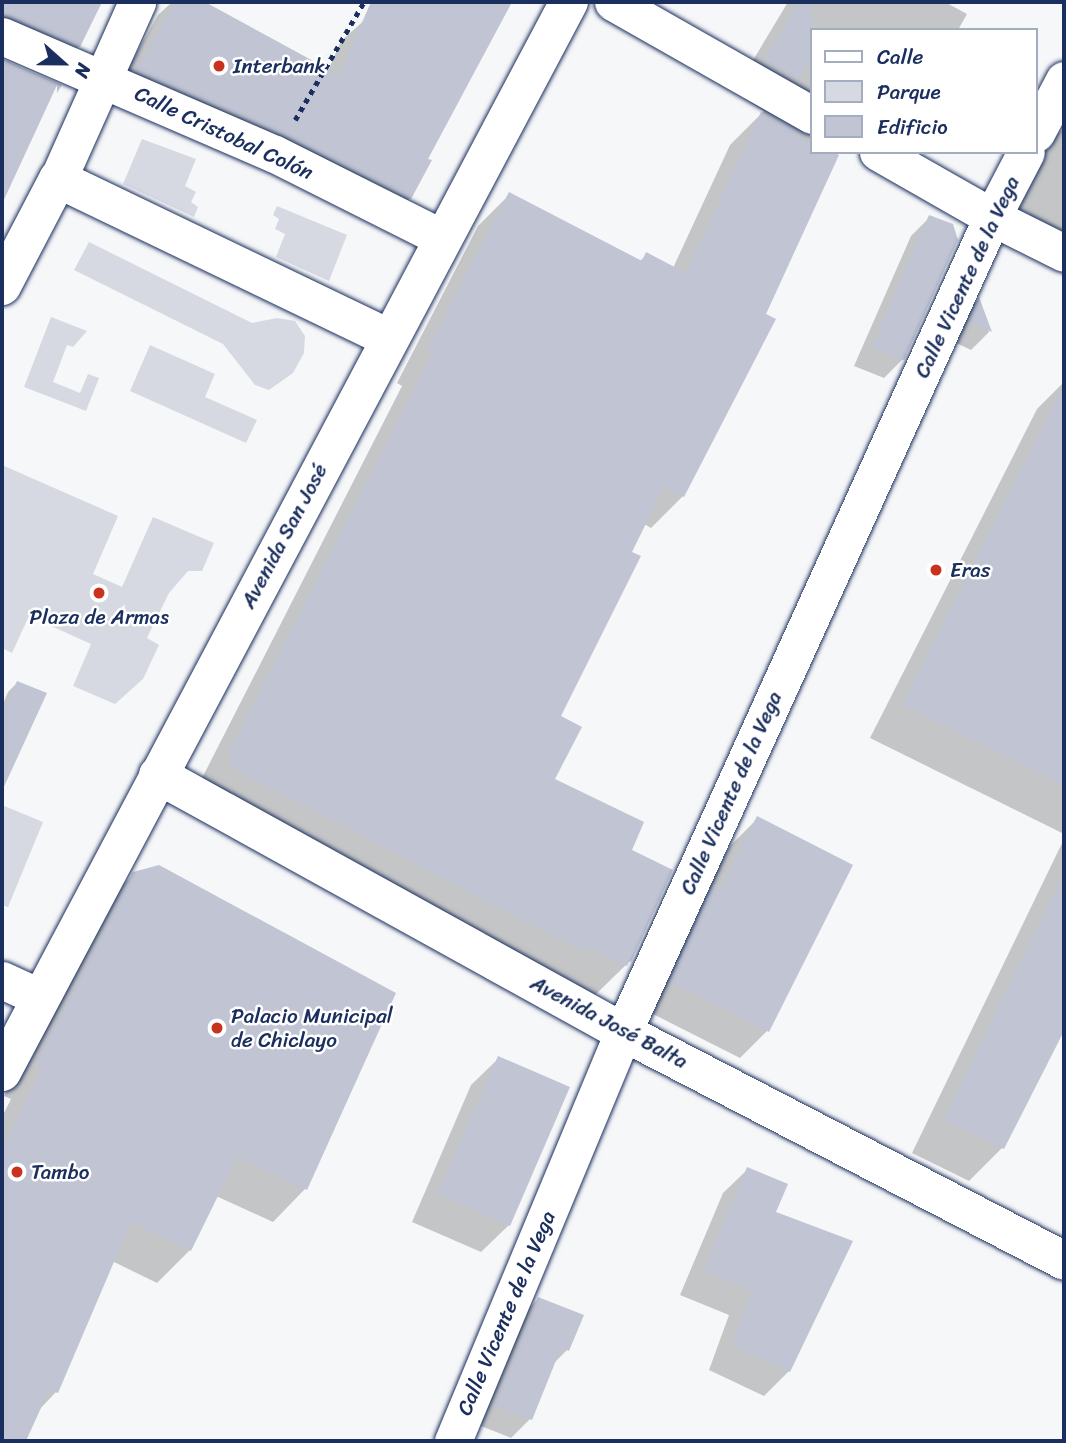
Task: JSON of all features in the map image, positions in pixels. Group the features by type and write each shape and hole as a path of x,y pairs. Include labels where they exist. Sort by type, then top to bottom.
{"main road":[{"name":"Avenida San José","path":"2,1072 39,997 569,2"},
{"path":"2,286 58,179 389,338"},
{"name":"Avenida José Balta","path":"158,775 623,1032 1064,1261"}],"street":[{"path":"58,179 136,2"},
{"path":"613,2 810,114"},
{"name":"Calle Cristobal Colón","path":"2,36 275,154 442,238"},
{"path":"1038,129 1064,80"},
{"path":"882,154 992,217 1064,253"},
{"name":"Calle Vicente de la Vega","path":"453,1441 623,1032 992,217 1025,154"},
{"path":"2,980 39,997"}],"path":[{"path":"275,154 364,2"}],"green space":[{"path":"142,139 196,159 185,186 196,192 191,202 198,207 194,217 123,184"},
{"path":"277,206 347,235 329,281 276,257 285,234 275,229 279,219 273,215"},
{"path":"89,242 252,323 277,318 295,321 305,336 304,353 293,373 269,390 255,385 223,344 74,270"},
{"path":"51,317 87,331 73,347 67,345 53,382 80,393 88,374 99,378 86,411 24,387"},
{"path":"150,345 215,374 205,397 257,420 246,443 130,391"},
{"path":"2,465 118,516 93,574 122,587 153,517 214,543 202,571 188,571 169,593 147,638 159,645 143,679 115,704 73,686 91,644 29,616 12,653 2,648"},
{"path":"2,805 43,822 8,907 2,905"}],"building":[{"path":"2,2 102,2 80,47 2,15"},
{"path":"175,2 205,2 339,75 371,2 512,2 428,159 432,160 411,199 283,135 136,71"},
{"path":"799,2 812,2 810,58 797,80 764,60"},
{"path":"2,59 62,85 57,93 57,85 2,204"},
{"path":"761,112 798,131 796,135 810,142 810,154 839,155 766,314 776,319 684,497 664,487 632,552 641,556 561,716 582,727 555,779 644,822 632,850 673,870 627,966 584,946 582,951 231,767 229,753 432,354 427,351 509,192 642,261 646,252 686,273"},
{"path":"929,215 953,224 958,240 904,360 872,347"},
{"path":"979,297 992,332 968,321"},
{"path":"1064,385 1064,785 902,705"},
{"path":"17,681 47,693 2,791 2,714"},
{"path":"757,816 853,865 769,1032 669,981 711,888 719,891"},
{"name":"Palacio Municipal de Chiclayo","path":"159,865 396,993 307,1190 237,1157 191,1251 131,1222 58,1393 49,1390 26,1441 2,1441 2,1149 43,1066 36,1063 133,872"},
{"path":"1064,872 1064,1031 1004,1149 944,1120"},
{"path":"498,1056 570,1087 510,1226 438,1194"},
{"path":"747,1167 788,1184 776,1212 853,1241 790,1372 732,1345 752,1291 704,1270"},
{"path":"538,1297 584,1315 569,1351 561,1348 532,1420 494,1405"}],"place":[{"name":"Interbank","path":"219,66"},
{"name":"Eras","path":"936,570"},
{"name":"Plaza de Armas","path":"99,593"},
{"name":"Palacio Municipal de Chiclayo","path":"217,1028"},
{"name":"Tambo","path":"17,1172"}]}
